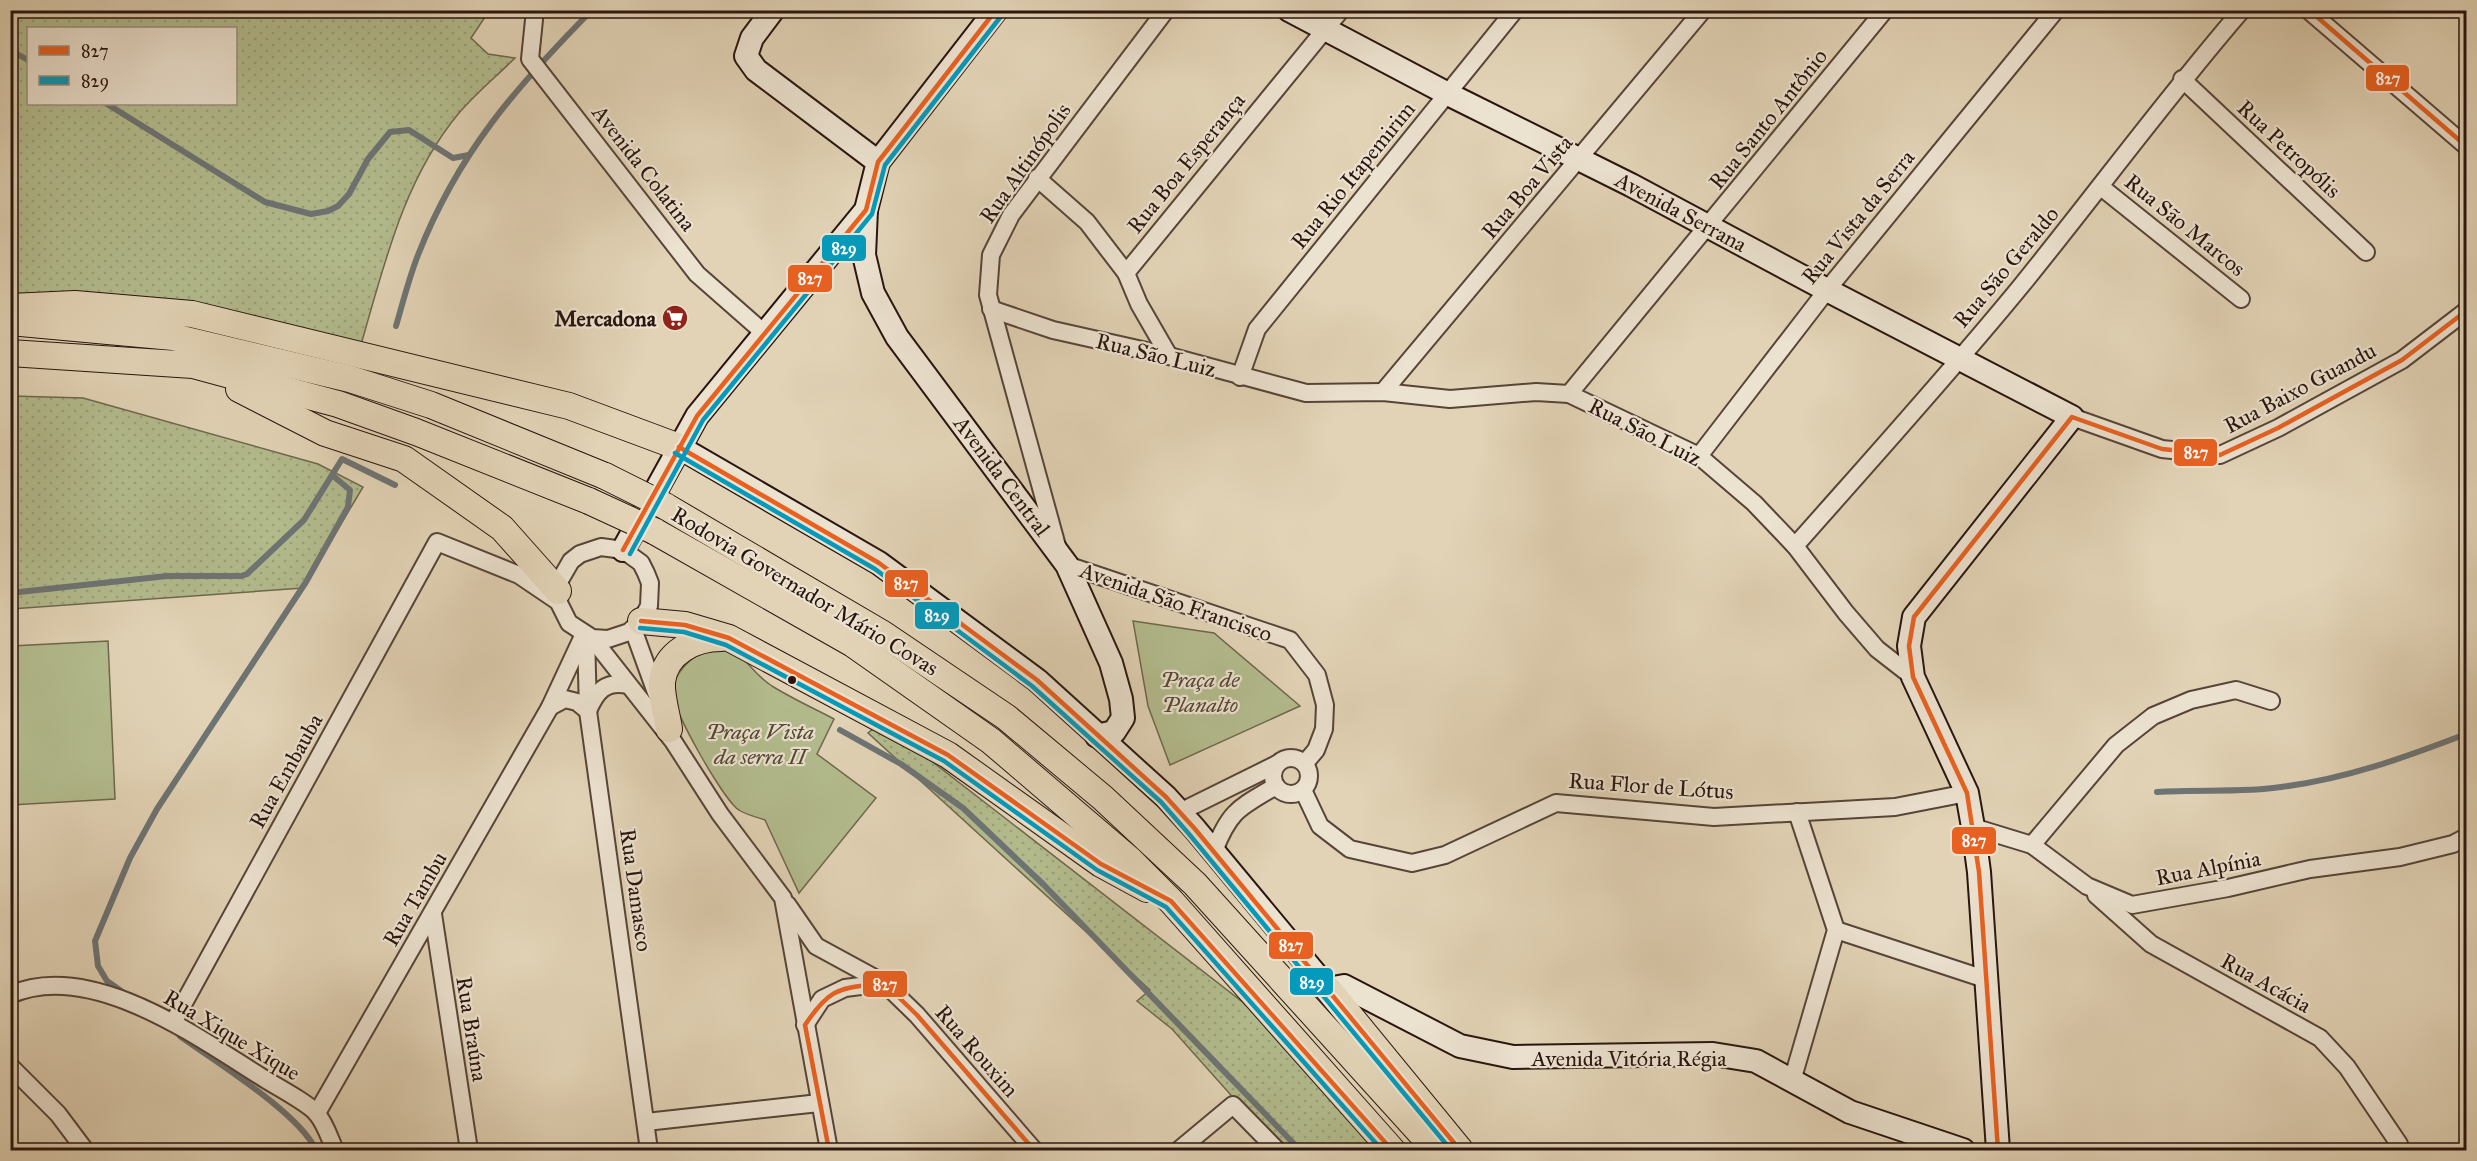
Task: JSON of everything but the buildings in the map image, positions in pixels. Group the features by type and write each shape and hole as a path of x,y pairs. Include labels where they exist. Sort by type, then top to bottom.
{"main road":[{"path":"10,307 75,304 192,314 569,406 679,447"},
{"name":"Rodovia Governador Mário Covas","path":"10,322 173,337 350,379 431,405 604,476 665,506 883,634 1015,724 1103,798 1195,884 1437,1150"},
{"name":"Rodovia Governador Mário Covas","path":"10,353 192,365 338,404 416,432 589,501 654,531 853,644 991,741 1130,860 1171,902 1392,1150"},
{"path":"192,365 326,433 404,459 502,528 559,597"},
{"path":"637,625 685,625 729,638 948,755 1101,864 1171,902"},
{"path":"671,735 662,682 669,662 685,647 703,638 729,638"},
{"path":"1328,988 1460,1150"}],"street":[{"name":"Avenida Colatina","path":"535,10 530,59 697,274 763,332"},
{"path":"773,10 752,38 746,56 756,70 878,162"},
{"path":"623,550 697,416 763,332 831,256 866,210 878,162 996,10"},
{"name":"Rua Altinópolis","path":"1063,558 991,309 988,295 991,255 1011,215 1037,178 1166,10"},
{"name":"Avenida Serrana","path":"1289,10 1448,94 1710,226 1827,290 2072,417"},
{"name":"Rua Boa Esperança","path":"1126,273 1341,10"},
{"name":"Rua Rio Itapemirim","path":"1240,377 1257,329 1515,10"},
{"name":"Rua Boa Vista","path":"1383,392 1704,10"},
{"name":"Rua Santo Antônio","path":"1569,394 1710,226 1885,10"},
{"name":"Rua Vista da Serra","path":"1698,456 1827,290 2056,10"},
{"name":"Rua São Geraldo","path":"1795,546 1959,358 2101,187 2182,79 2242,10"},
{"path":"2308,10 2466,146"},
{"name":"Rua Petropólis","path":"2182,79 2366,252"},
{"path":"1037,178 1087,222 1126,273 1139,304 1169,356"},
{"name":"Rua São Marcos","path":"2101,187 2241,299"},
{"name":"Avenida Central","path":"866,210 864,255 873,293 897,337 1063,558 1112,663 1123,718 1114,732 1097,736"},
{"path":"831,256 845,260 873,293"},
{"name":"Rua São Luiz","path":"991,309 1053,330 1169,356 1306,393 1383,392 1450,399 1536,392 1569,394 1698,456 1754,503 1795,546 1876,649 1913,677 1967,793 1979,872 1998,1150"},
{"name":"Rua Baixo Guandu","path":"2072,417 2162,449 2220,455 2278,428 2402,360 2466,311"},
{"path":"1913,677 1909,646 1914,617 2072,417"},
{"path":"679,447 879,563 1037,680 1180,812 1328,988"},
{"path":"1004,479 1016,483 1026,480 1034,474 1036,468"},
{"name":"Rua Embauba","path":"174,1021 436,542 519,575 559,597"},
{"path":"587,636 620,637 637,625 649,606 650,583 641,563 623,550 601,547 580,554 564,570 559,597 568,623 587,636 671,735"},
{"name":"Avenida São Francisco","path":"1063,558 1290,640 1317,675 1325,705 1324,729 1316,750 1305,763"},
{"path":"637,625 671,735"},
{"name":"Rua Tambu","path":"317,1113 433,915 550,707 587,636"},
{"name":"Rua Damasco","path":"587,636 588,711 650,1150"},
{"path":"550,707 565,699 577,702 588,711 595,694 605,686 616,682 628,685"},
{"path":"2032,845 2116,745 2153,716 2191,700 2236,690 2271,702"},
{"name":"Rua Rouxim","path":"671,735 720,814 816,946 884,983 917,1015 1034,1150"},
{"path":"1180,812 1277,764 1294,757 1305,763 1308,768 1309,781 1303,790 1286,793 1276,786 1273,775 1277,764"},
{"path":"1214,851 1225,822 1245,804 1276,786"},
{"name":"Rua Flor de Lótus","path":"1303,790 1320,826 1350,849 1412,863 1445,855 1556,803 1714,817 1895,807 1967,793"},
{"path":"1792,1081 1836,930 1797,812"},
{"name":"Rua Alpínia","path":"1973,827 2032,845 2087,886 2132,905 2228,888 2310,869 2400,856 2453,844 2466,837"},
{"name":"Rua Acácia","path":"2087,886 2151,944 2320,1038 2347,1068 2399,1144"},
{"path":"783,898 829,1150"},
{"name":"Rua Braúna","path":"433,915 438,965 469,1150"},
{"path":"1836,930 1985,979"},
{"path":"406,960 438,965"},
{"path":"805,1025 822,999 845,988 884,983"},
{"name":"Rua Xique Xique","path":"10,995 20,990 67,985 123,999 174,1021 317,1113"},
{"name":"Avenida Vitória Régia","path":"1328,988 1344,986 1460,1046 1513,1057 1713,1054 1756,1061 1850,1112 1964,1150"},
{"path":"10,1066 58,1114 85,1150"},
{"path":"646,1122 819,1102"},
{"path":"1179,1150 1233,1105 1277,1150"},
{"path":"317,1113 335,1150"}],"green space":[{"path":"11,11 489,11 471,38 488,54 515,58 459,113 423,166 409,195 387,255 360,348 164,299 11,293"},
{"path":"11,396 83,398 318,464 363,487 303,588 11,609"},
{"name":"Praça de Planalto","path":"1133,621 1214,633 1300,706 1170,765 1148,706"},
{"path":"108,641 115,799 11,805 11,646"},
{"name":"Praça Vista da serra II","path":"706,649 720,649 738,655 772,686 834,719 817,754 876,798 799,893 765,820 748,815 732,804 701,756 676,705 673,695 675,680 688,662"},
{"path":"881,722 1311,1055 1393,1150 1280,1150 1172,1029 1137,1001 1150,990 868,733"}],"waterway":[{"path":"396,326 418,255 451,185 514,94 592,10"},
{"path":"10,50 27,59"},
{"path":"109,105 265,202 311,214 328,211 338,206 349,194 368,159 390,132 409,130 453,158 469,155"},
{"path":"10,593 167,576 241,576 247,574 304,520 342,459 395,485"},
{"path":"124,993 107,981 98,966 95,941 130,858 157,809 306,582 348,507 350,490 332,475"},
{"path":"840,730 901,764 963,808 1043,884 1300,1150"},
{"path":"2157,792 2266,789 2329,779 2421,751 2466,734"},
{"path":"180,1036 275,1104 307,1135 316,1150"}],"transit line":[{"name":"827","path":"623,550 697,416 866,210 878,162 996,10"},
{"name":"827","path":"2309,10 2466,146"},
{"name":"829","path":"630,554 703,420 872,214 885,165 1002,15"},
{"name":"827","path":"1998,1150 1979,872 1967,793 1913,677 1909,646 1914,617 2072,417 2162,449 2220,455 2278,428 2402,360 2466,311"},
{"name":"827","path":"679,447 879,563 1037,680 1166,797 1195,829 1460,1150"},
{"name":"829","path":"675,453 875,569 1032,686 1161,802 1451,1150"},
{"name":"827","path":"641,621 685,625 729,638 948,755 1101,864 1171,901 1392,1150"},
{"name":"829","path":"640,628 684,632 726,645 944,761 1097,870 1166,907 1382,1150"},
{"name":"827","path":"829,1150 805,1025 822,1003 837,992 884,983 917,1015 1034,1150"}],"place":[{"name":"Mercadona","path":"675,318"}]}
